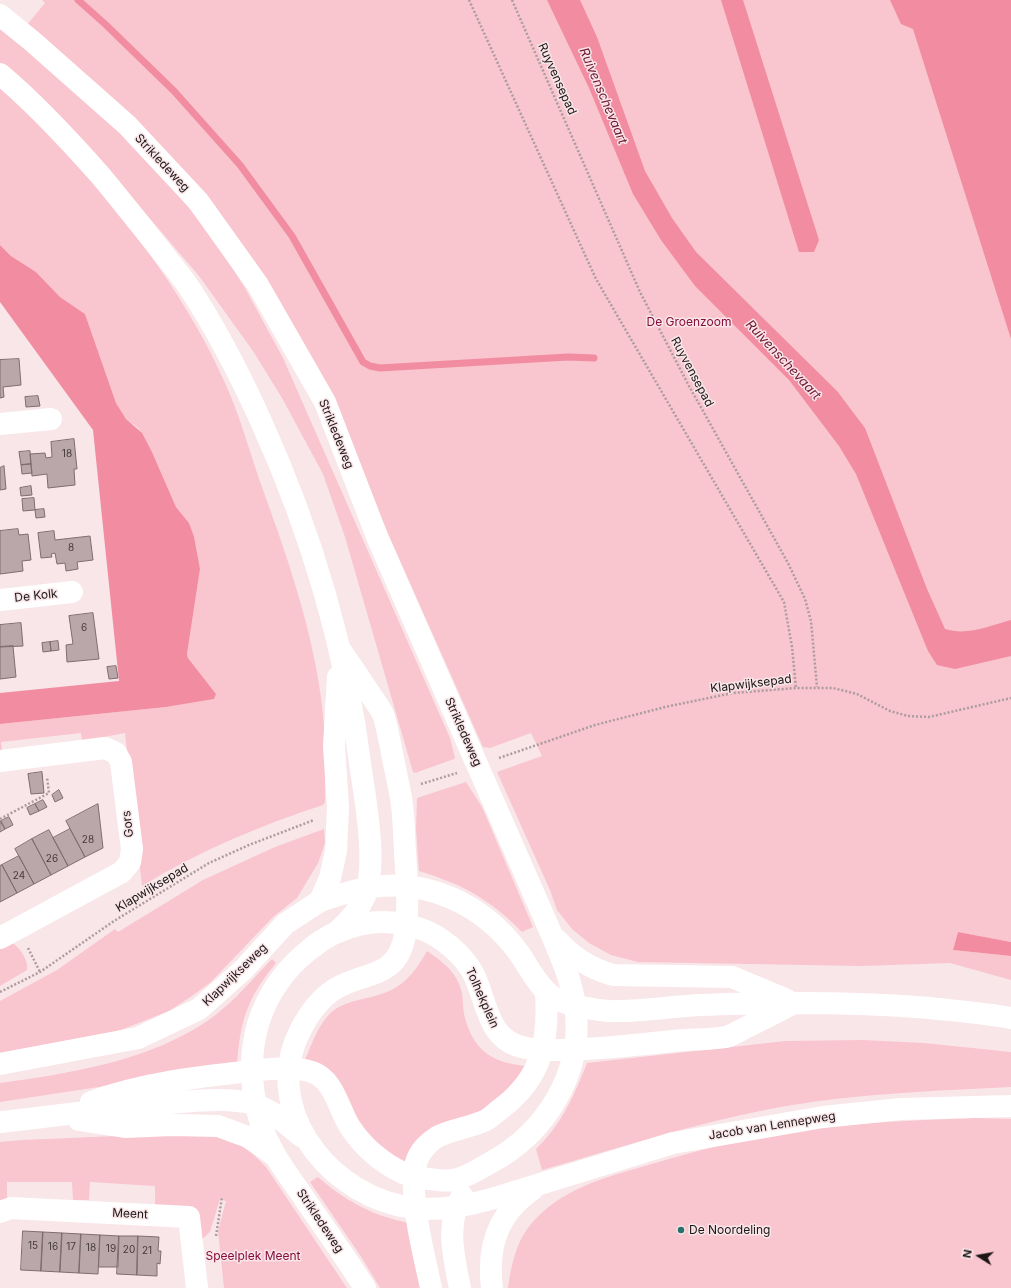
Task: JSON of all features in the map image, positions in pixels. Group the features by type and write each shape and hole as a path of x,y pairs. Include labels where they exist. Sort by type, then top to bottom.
{"main road":[{"name":"Strikledeweg","path":"0,15 38,46 127,125 198,201 258,285 325,402 378,539 551,933"},
{"path":"0,74 74,146 117,195 188,285 249,394 274,448 322,578 352,707 365,799 369,849 367,888"},
{"path":"0,424 51,419"},
{"name":"De Kolk","path":"0,600 72,592"},
{"path":"308,1142 293,1111 290,1097 288,1069 293,1044 314,1009 336,989 385,970 398,956 404,937 406,924 407,886 401,799 384,715 339,648"},
{"path":"320,901 330,878 336,851 338,807 334,746 339,648"},
{"name":"Gors","path":"0,761 105,748 116,753 121,762 132,849 130,862 122,872 0,938"},
{"path":"320,901 367,888 407,886 429,889 471,907 486,918 497,928 514,948 546,993 575,1005 615,1012 701,1005 794,1003 894,1005 987,1013 1011,1018"},
{"name":"Tolhekplein","path":"274,1155 266,1138 255,1104 251,1071 255,1035 264,1008 270,996 287,972 306,953 338,931 356,912 367,888"},
{"name":"Klapwijkseweg","path":"0,1064 138,1038 198,1010 243,970 285,924 320,901"},
{"name":"Tolhekplein","path":"338,931 363,923 386,922 406,924 428,933 451,948 462,958 473,972 492,1025 498,1034 506,1041 518,1047 542,1050 575,1050"},
{"path":"551,933 572,954 603,972 613,975 732,977 794,1003"},
{"path":"52,1116 120,1091 212,1075 288,1069 312,1072 328,1084 350,1127 376,1157 414,1177 452,1180 488,1164 514,1148 537,1128 559,1095 567,1077 575,1050 577,1024 575,1005 567,971 551,933"},
{"path":"431,1288 414,1192 414,1177 418,1159 430,1142 443,1133 485,1120 517,1096 534,1073 542,1050 548,1016 546,993"},
{"path":"575,1050 727,1037 794,1003"},
{"path":"0,1122 121,1107 216,1100 239,1100 255,1104 273,1113 308,1142 331,1169 356,1188 395,1204 440,1210 456,1208 540,1185"},
{"name":"Jacob van Lennepweg","path":"540,1185 673,1143 823,1117 901,1109 1011,1106"},
{"path":"52,1116 125,1127 172,1125 218,1126 248,1137 274,1155"},
{"name":"Strikledeweg","path":"274,1155 365,1288"},
{"path":"460,1288 452,1249 453,1222 456,1208 466,1188 488,1164"},
{"path":"492,1288 493,1242 499,1226 514,1204 540,1185"},
{"name":"Meent","path":"0,1212 11,1208 189,1217 197,1288"}],"path":[{"path":"468,0 596,279 784,602 792,647 796,688"},
{"name":"Ruyvensepad","path":"512,0 640,292 692,393 788,563 805,599 811,621 817,687"},
{"name":"Klapwijksepad","path":"494,760 595,725 665,707 733,693 796,688 833,688 857,694 890,711 908,716 929,717 1011,698"},
{"path":"0,819 49,793 46,756"},
{"path":"416,786 459,772"},
{"name":"Klapwijksepad","path":"0,992 40,972 114,921 209,863 249,845 315,820"},
{"path":"215,1240 222,1197"}],"green space":[{"name":"De Groenzoom","path":"42,0 1011,0 1011,942 958,932 953,950 1011,956 1011,980 950,963 862,966 638,962 611,955 589,943 572,929 557,910 550,890 497,772 542,756 531,733 490,748 483,747 333,410 267,290 26,26 45,3"},
{"path":"0,25 104,114 169,183 213,238 245,288 283,358 450,738 454,759 415,773 413,772 345,537 323,474 282,398 253,351 199,276 134,200 0,67"},
{"path":"0,88 64,150 116,209 158,265 211,354 236,409 258,477 282,542 306,623 318,677 325,741 325,802 323,805 230,840 185,862 142,886 125,733 82,741 81,733 1,742 2,751 0,751 0,724 166,707 214,699 216,694 188,658 187,654 200,569 189,523 176,507 152,452 138,428 126,419 116,403 85,314 60,297 36,272 11,256 0,245"},
{"path":"466,782 482,807 533,927 522,932 498,910 475,894 449,881 419,871 416,828 417,798"},
{"path":"324,829 325,843 318,863 297,898 273,917 211,982 189,998 169,1011 113,1033 0,1056 0,1001 57,970 115,929 118,932 203,880 275,847"},
{"path":"7,944 14,944 22,952 26,959 27,970 0,986 0,948"},
{"path":"427,951 446,965 459,984 462,992 464,1014 472,1036 478,1045 485,1052 503,1062 526,1066 502,1095 484,1110 471,1116 437,1126 419,1137 411,1148 404,1163 381,1152 304,1062 319,1028 333,1011 345,1004 388,992 396,987 409,976"},
{"path":"272,959 276,963 258,988 243,1023 238,1050 237,1066 0,1102 0,1083 77,1071 102,1065 128,1058 176,1039 219,1013"},
{"path":"862,1040 924,1043 1011,1052 1011,1087 859,1097 770,1109 684,1129 542,1170 536,1149 560,1120 577,1087 587,1063 786,1041"},
{"path":"973,1118 1011,1119 1011,1288 508,1288 515,1254 522,1238 531,1224 543,1212 569,1193 598,1180 695,1152 732,1143 801,1130 858,1124"},
{"name":"Speelplek Meent","path":"211,1132 246,1147 266,1167 347,1288 224,1288 218,1231 226,1201 220,1199 210,1232 200,1241 155,1204 155,1186 90,1182 89,1200 73,1200 72,1182 7,1182 7,1199 0,1201 0,1142"},
{"path":"318,1177 328,1186 361,1207 385,1217 410,1223 422,1288 380,1288 362,1258 310,1182"}],"water":[{"name":"Ruivenschevaart","path":"547,0 580,0 597,37 645,171 672,218 696,252 837,391 865,428 927,589 945,629 953,631 970,631 1011,620 1011,656 955,669 937,665 928,651 856,474 839,446 789,380 695,286 661,240 633,194 589,88"},
{"path":"721,0 743,0 819,240 814,252 799,252"},
{"path":"890,0 1011,0 1011,339 913,29 901,24"},
{"path":"0,245 11,256 36,272 60,297 85,314 116,403 126,419 142,433 176,507 189,523 194,537 200,569 187,654 188,658 216,694 214,699 166,707 0,724 0,693 119,681 93,430 0,302"},
{"path":"958,932 1011,942 1011,956 953,950"}],"building":[{"path":"19,359 21,385 3,387 4,397 0,398 0,360"},
{"path":"38,396 40,406 26,407 25,397"},
{"path":"74,439 77,469 74,469 75,485 48,488 47,474 32,476 30,454 45,453 46,458 52,457 51,442"},
{"path":"30,451 31,464 21,465 19,452"},
{"path":"31,464 32,473 22,474 21,465"},
{"path":"4,466 6,489 0,490 0,468"},
{"path":"31,486 32,495 21,496 20,488"},
{"path":"34,498 35,510 23,511 22,499"},
{"path":"44,509 45,517 36,518 35,510"},
{"path":"18,529 19,535 28,534 31,560 22,561 23,571 0,574 0,531"},
{"path":"54,531 55,540 90,536 93,560 77,562 78,569 66,571 65,563 57,564 55,553 51,554 52,557 41,558 38,533"},
{"path":"93,613 99,659 67,662 66,645 73,644 69,616"},
{"path":"21,623 23,646 0,647 0,625"},
{"path":"58,641 59,650 51,651 50,642"},
{"path":"50,642 51,651 43,652 42,643"},
{"path":"13,646 16,677 0,679 0,647"},
{"path":"116,666 118,678 109,679 107,667"},
{"path":"42,772 44,793 31,794 28,774"},
{"path":"59,790 63,798 55,802 52,795"},
{"path":"43,800 47,807 39,811 35,804"},
{"path":"35,804 39,811 30,815 27,808"},
{"path":"98,804 103,848 85,857 66,821"},
{"path":"9,817 13,825 5,829 1,821"},
{"path":"0,821 5,829 0,832"},
{"path":"70,829 85,857 68,866 53,838"},
{"path":"49,830 68,866 51,875 32,839"},
{"path":"32,839 51,875 34,884 15,849"},
{"path":"19,856 34,884 17,893 2,865"},
{"path":"2,865 17,893 0,902 0,866"},
{"path":"23,1231 43,1232 41,1271 21,1270"},
{"path":"43,1232 62,1233 60,1272 41,1271"},
{"path":"62,1233 81,1234 79,1273 60,1272"},
{"path":"81,1234 100,1235 98,1274 79,1273"},
{"path":"100,1235 119,1236 118,1267 99,1267"},
{"path":"119,1236 138,1236 137,1275 117,1274"},
{"path":"138,1236 159,1237 158,1251 161,1251 160,1264 157,1263 157,1276 137,1275"}],"waterway":[{"path":"78,0 174,91 240,165 292,236 363,362 370,366 380,368 568,357 594,358"}],"place":[{"name":"De Noordeling","path":"681,1230"}]}
